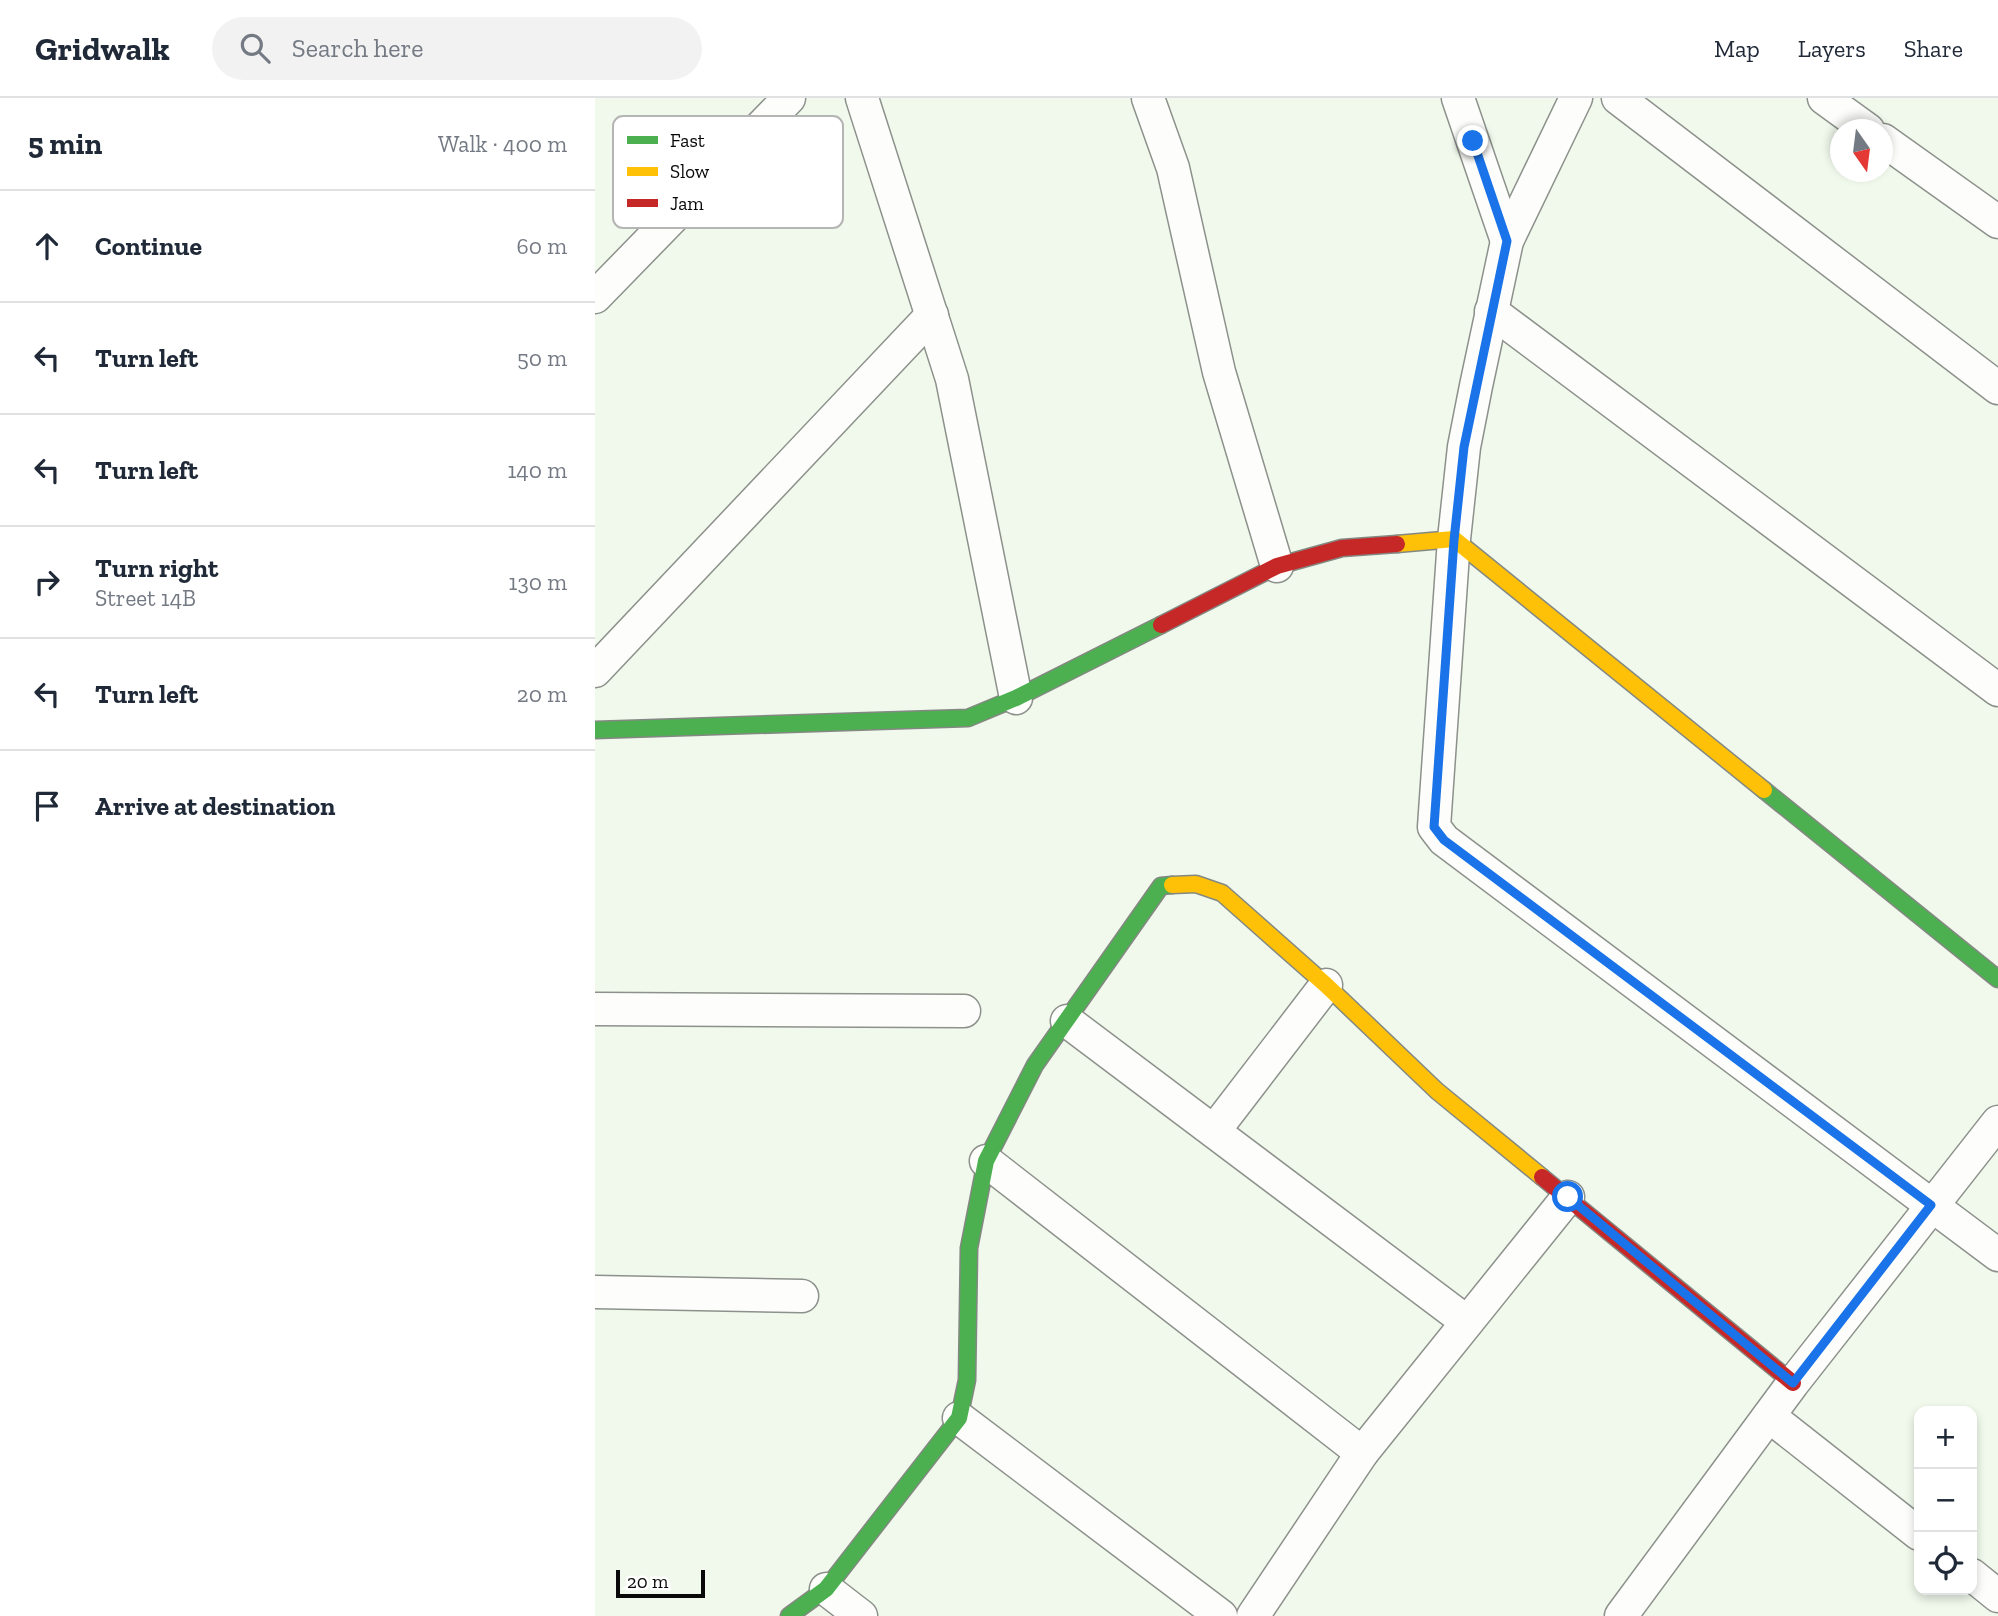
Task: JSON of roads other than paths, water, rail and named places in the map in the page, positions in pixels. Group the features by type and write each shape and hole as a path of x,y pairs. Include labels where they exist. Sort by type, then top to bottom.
{"street":[{"path":"771,116 789,98"},
{"path":"862,98 952,379 1017,698"},
{"path":"1148,98 1173,168 1219,372 1277,566"},
{"path":"1458,98 1507,241"},
{"path":"1576,98 1507,241 1464,447 1454,540 1434,827 1438,835 1455,849 1998,1255"},
{"path":"1618,98 1998,388"},
{"path":"1824,98 1853,119"},
{"path":"1893,148 1998,222"},
{"path":"595,297 662,228"},
{"path":"1491,311 1998,690"},
{"path":"595,671 932,315"},
{"path":"595,730 968,718 1017,698 1277,566 1342,548 1454,540 1998,979"},
{"path":"789,1616 826,1589 959,1418 967,1380 969,1248 986,1161 1035,1065 1161,886 1196,884 1223,892 1437,1091 1793,1383"},
{"path":"1214,1131 1326,985"},
{"path":"595,1009 964,1010"},
{"path":"1067,1021 1467,1322"},
{"path":"1621,1616 1793,1383 1998,1122"},
{"path":"986,1161 1362,1454"},
{"path":"1254,1616 1362,1454 1568,1197"},
{"path":"595,1292 802,1296"},
{"path":"1769,1416 1916,1532"},
{"path":"959,1418 1221,1616"},
{"path":"1977,1579 1998,1596"},
{"path":"826,1589 861,1616"}]}
